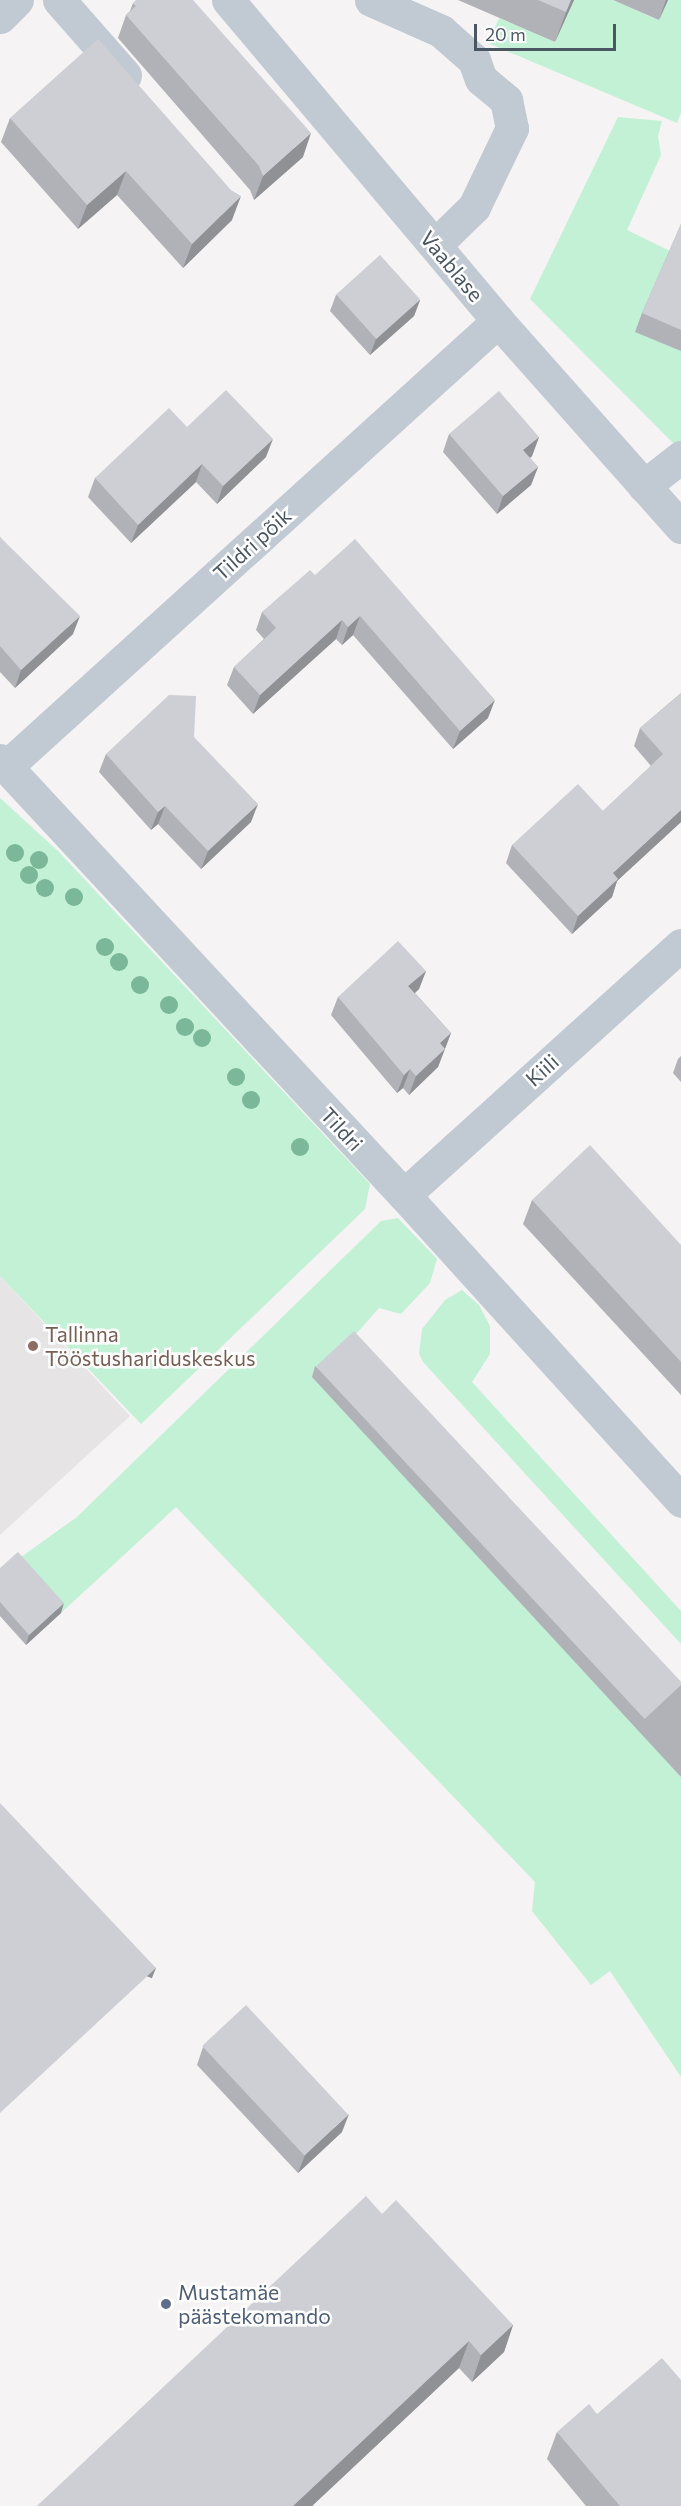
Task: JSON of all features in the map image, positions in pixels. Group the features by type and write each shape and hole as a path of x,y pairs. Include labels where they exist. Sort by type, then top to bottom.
{"street":[{"path":"0,17 17,0"},
{"path":"59,0 143,97"},
{"name":"Vaablase","path":"228,0 498,321 681,527"},
{"path":"371,0 441,31 474,60 482,79 506,100 512,128 474,207 435,245"},
{"name":"Tildri põik","path":"3,764 498,321"},
{"path":"644,486 681,457"},
{"name":"Tildri","path":"3,764 404,1195 681,1501"},
{"name":"Kiili","path":"404,1195 681,945"}],"shaded area":[{"name":"Tallinna Tööstushariduskeskus","path":"0,1276 130,1416 0,1535"}],"green space":[{"path":"574,0 613,0 659,20 668,0 681,0 681,113 677,123 488,43 499,18 555,42"},
{"path":"618,117 662,121 658,136 661,155 627,230 670,251 681,351 681,441 677,447 530,299"},
{"path":"0,798 59,852 370,1184 365,1209 141,1424 0,1276"},
{"path":"398,1218 437,1259 430,1283 401,1314 379,1308 350,1341 681,1777 681,2077 610,1971 591,1985 532,1911 535,1882 176,1507 61,1613 14,1562 77,1517 381,1221"},
{"path":"462,1290 479,1305 490,1326 490,1354 472,1382 681,1611 681,1644 423,1362 419,1354 422,1329 445,1300"}],"building":[{"path":"136,0 193,0 311,133 263,176 259,166 126,15 136,6 133,3"},
{"path":"538,0 571,0 566,12"},
{"path":"98,39 231,190 241,196 192,244 126,171 87,205 10,118"},
{"path":"681,224 681,330 642,313"},
{"path":"380,255 420,300 376,339 336,294"},
{"path":"226,390 273,439 223,486 202,464 138,525 95,478 169,408 187,427"},
{"path":"499,391 539,437 523,450 538,467 503,496 449,434"},
{"path":"0,537 80,616 21,670 0,646"},
{"path":"355,539 495,700 460,731 360,616 348,627 342,620 260,695 234,667 276,628 262,612 310,570 315,575"},
{"path":"681,693 681,810 613,873 618,879 578,916 512,845 578,784 603,811 663,754 640,728"},
{"path":"169,695 196,696 194,737 258,804 208,851 165,806 158,812 106,754"},
{"path":"398,941 426,971 408,986 451,1033 440,1043 445,1049 416,1076 410,1069 404,1075 338,997"},
{"path":"590,1145 681,1245 681,1362 532,1200"},
{"path":"354,1331 681,1682 681,1685 645,1719 316,1366"},
{"path":"18,1552 64,1603 29,1635 0,1602 0,1568"},
{"path":"0,1803 156,1968 0,2113"},
{"path":"246,2005 348,2115 304,2156 202,2046"},
{"path":"366,2196 382,2214 396,2200 513,2325 481,2355 469,2341 293,2506 37,2506"},
{"path":"662,2358 681,2380 681,2506 620,2506 557,2432 589,2404 597,2414"}],"place":[{"name":"Tallinna Tööstushariduskeskus","path":"33,1346"},
{"name":"Mustamäe päästekomando","path":"166,2304"}]}
